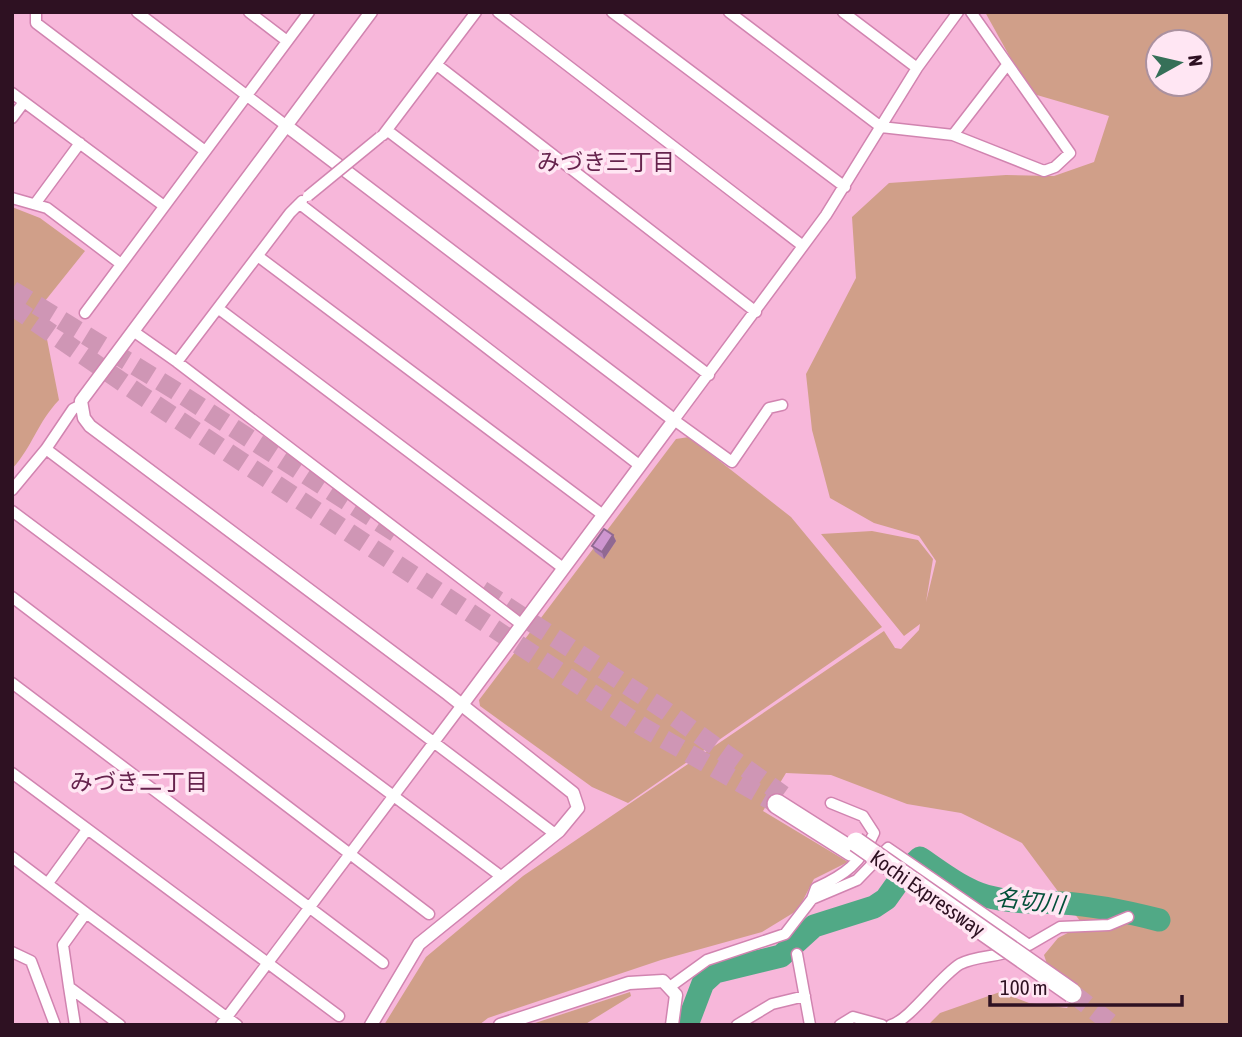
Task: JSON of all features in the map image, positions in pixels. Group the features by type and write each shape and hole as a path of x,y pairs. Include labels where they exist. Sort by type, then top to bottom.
{"highway":[{"name":"Kochi Expressway","path":"780,799 854,847 996,950 1069,997"}],"street":[{"path":"36,12 37,23 205,151"},
{"path":"136,12 732,462 769,408 782,405"},
{"path":"249,12 287,41"},
{"path":"85,313 309,12"},
{"path":"371,12 288,127 82,396 81,405 84,418 90,426 462,705 573,793 578,808 555,834 419,944 371,1025"},
{"path":"177,362 290,213 384,134 476,12"},
{"path":"498,12 803,246"},
{"path":"612,12 845,187"},
{"path":"729,12 881,127 953,135 1044,171 1055,167 1070,153 971,12"},
{"path":"843,12 917,68"},
{"path":"224,1021 756,312 845,187 917,68 958,12"},
{"path":"437,65 756,312"},
{"path":"953,135 1007,65"},
{"path":"12,93 164,206"},
{"path":"12,118 24,102"},
{"path":"384,134 709,375"},
{"path":"35,204 80,143"},
{"path":"12,198 47,208 121,264"},
{"path":"304,200 639,465"},
{"path":"259,257 603,515"},
{"path":"219,309 563,568"},
{"path":"133,331 521,624"},
{"path":"12,490 46,449 73,409 81,405"},
{"path":"46,449 555,834"},
{"path":"12,512 392,798 502,877"},
{"path":"12,597 429,914"},
{"path":"12,683 383,963"},
{"path":"12,773 86,831 339,1016"},
{"path":"671,986 707,960 785,934 813,899 816,888 844,875 858,862 874,833 863,816 831,803"},
{"path":"48,883 86,831"},
{"path":"813,899 857,880 888,848 1029,945"},
{"path":"12,857 224,1021 237,1025"},
{"path":"75,1025 63,945 86,914"},
{"path":"891,1025 903,1019 927,992 960,965 995,958 1029,945 1060,927 1109,925 1128,917"},
{"path":"12,952 31,961 55,1025"},
{"path":"797,954 810,1025"},
{"path":"500,1025 629,983 651,979 671,986 676,995 672,1025"},
{"path":"69,987 120,1025"},
{"path":"737,1025 772,1004 805,996"},
{"path":"840,1025 853,1017 882,1025"}],"shaded area":[{"path":"985,12 1230,12 1230,1025 928,1025 940,1013 1000,992 1029,1003 1067,1008 1079,991 1047,964 1044,955 1058,938 1083,925 1022,843 961,813 907,804 831,775 786,773 763,811 848,862 814,879 798,910 762,932 661,960 488,1018 479,1025 384,1025 426,957 523,876 884,631 895,648 901,649 919,630 920,624 904,636 821,534 872,531 918,540 933,559 926,602 936,561 919,536 874,523 830,498 812,430 806,374 856,278 852,217 889,183 1006,175 1054,176 1094,162 1109,116 1030,93"},
{"path":"12,207 40,218 85,251 45,301 44,324 59,400 12,469"},
{"path":"689,437 791,517 882,627 628,803 592,787 480,706 479,700 676,439"},
{"path":"630,992 631,996 584,1025 529,1025"}],"building":[{"path":"604,529 613,535 602,552 592,546"}],"waterway":[{"name":"名切川","path":"687,1025 703,983 715,972 781,956 814,926 874,907 886,899 906,871 920,858 960,885 986,896 1015,901 1087,905 1159,920"}],"tunnel":[{"path":"12,290 176,391 399,535"},
{"path":"12,306 141,395 643,727 777,804"},
{"path":"482,590 666,711 783,795"},
{"path":"1072,993 1113,1025"}],"district":[{"name":"みづき三丁目","path":"606,162"},
{"name":"みづき二丁目","path":"139,782"}]}
